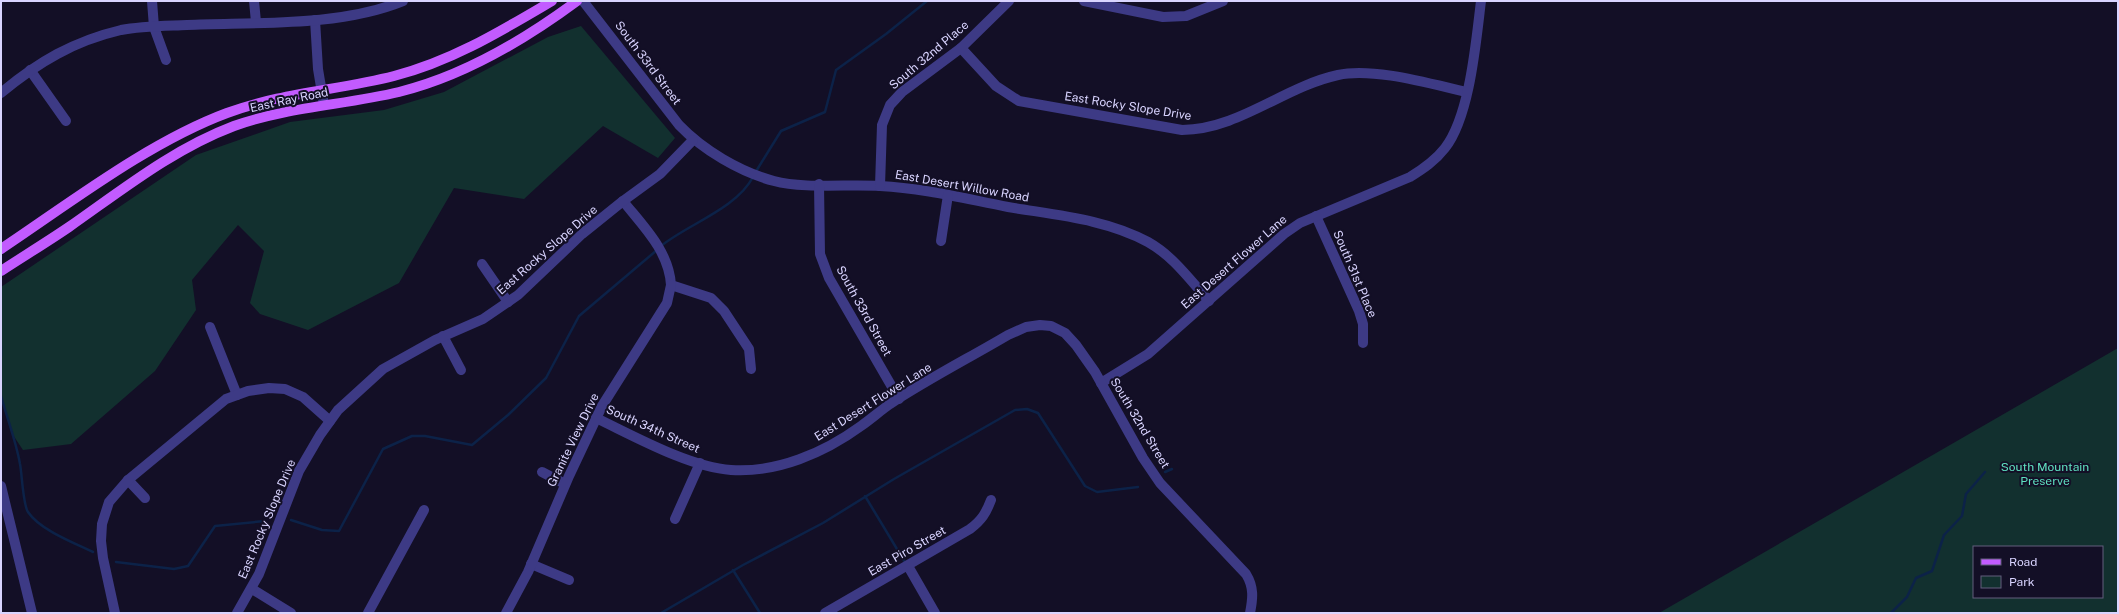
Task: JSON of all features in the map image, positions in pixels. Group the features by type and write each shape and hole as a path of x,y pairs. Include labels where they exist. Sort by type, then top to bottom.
{"main road":[{"name":"East Ray Road","path":"1,249 141,157 195,127 226,113 259,102 387,77 440,62 490,37 552,1"},
{"name":"East Ray Road","path":"1,271 68,228 152,168 204,138 266,116 399,92 465,68 507,48 576,1"}],"street":[{"path":"152,1 154,27 166,60"},
{"path":"254,1 256,22"},
{"path":"1,93 30,70 60,51 101,35 123,30 154,27 315,20 365,12 403,1"},
{"name":"South 33rd Street","path":"583,1 679,125 693,140"},
{"name":"South 32nd Place","path":"880,186 882,125 890,105 902,92 961,48 1009,1"},
{"path":"1084,1 1163,17 1186,16 1223,1"},
{"name":"East Desert Flower Lane","path":"1100,383 1148,354 1284,234 1300,223 1410,177 1423,169 1446,147 1459,120 1466,92 1474,58 1481,1"},
{"path":"315,20 321,90 324,105"},
{"name":"East Rocky Slope Drive","path":"961,48 996,86 1019,100 1182,130 1200,130 1219,126 1319,80 1339,74 1365,73 1466,92"},
{"path":"30,70 66,122"},
{"name":"East Desert Willow Road","path":"693,140 738,166 774,181 880,186 948,195 1117,228 1148,243 1167,255 1209,301"},
{"name":"East Rocky Slope Drive","path":"237,613 252,589 298,471 320,435 338,410 383,368 443,336 483,319 508,302 529,286 582,234 660,174 693,140"},
{"name":"South 33rd Street","path":"819,184 820,254 829,278 899,399"},
{"path":"941,241 948,195"},
{"path":"623,201 663,254 670,272 671,285 711,298 724,310 748,349 751,369"},
{"name":"South 31st Place","path":"1316,216 1359,311 1363,324 1363,343"},
{"path":"482,264 508,302"},
{"name":"Granite View Drive","path":"506,613 531,564 565,484 596,418 664,309 671,285"},
{"name":"East Desert Flower Lane","path":"700,463 730,470 756,470 783,464 816,452 860,427 899,399 1008,335 1026,327 1051,326"},
{"name":"South 32nd Street","path":"1051,326 1065,333 1076,345 1100,383 1143,458 1160,483 1246,574 1254,595 1250,613"},
{"path":"210,328 237,395"},
{"path":"443,336 461,370"},
{"path":"115,613 101,541 102,524 116,492 128,480 196,421 226,399 248,391 269,388 285,389 303,397 330,421"},
{"name":"South 34th Street","path":"596,418 700,463"},
{"path":"675,519 700,463"},
{"path":"542,472 565,484"},
{"path":"128,480 145,498"},
{"path":"1,486 32,613"},
{"name":"East Piro Street","path":"825,613 908,566 980,522 986,514 991,500"},
{"path":"368,613 424,510"},
{"path":"531,564 569,580"},
{"path":"908,566 935,613"},
{"path":"252,589 291,613"}],"green space":[{"path":"581,26 675,138 658,158 603,126 524,199 454,188 399,283 308,330 260,314 250,303 264,251 238,225 192,280 196,310 155,371 71,444 23,450 11,432 1,396 1,287 196,155 290,122 384,110 444,92 548,37"},
{"name":"South Mountain Preserve","path":"2118,348 2118,613 1659,613"}],"waterway":[{"path":"755,173 781,131 825,112 836,70 886,34 927,1"},
{"path":"661,246 724,207 745,188 753,177"},
{"path":"291,520 322,530 339,531 383,449 412,436 425,436 472,445 508,415 546,378 579,316 657,250"},
{"path":"1,346 1,356"},
{"path":"1,396 18,455 25,503 28,512 33,519 49,530 93,552"},
{"path":"661,613 743,565 823,523 894,479 1015,410 1027,409 1038,413 1085,486 1097,492 1138,487"},
{"path":"1165,472 1172,469"},
{"path":"1891,613 1907,597 1916,578 1932,571 1944,535 1962,516 1966,494 1985,472"},
{"path":"865,496 906,564"},
{"path":"116,562 174,569 188,566 215,526 265,521"},
{"path":"733,570 760,613"}]}
